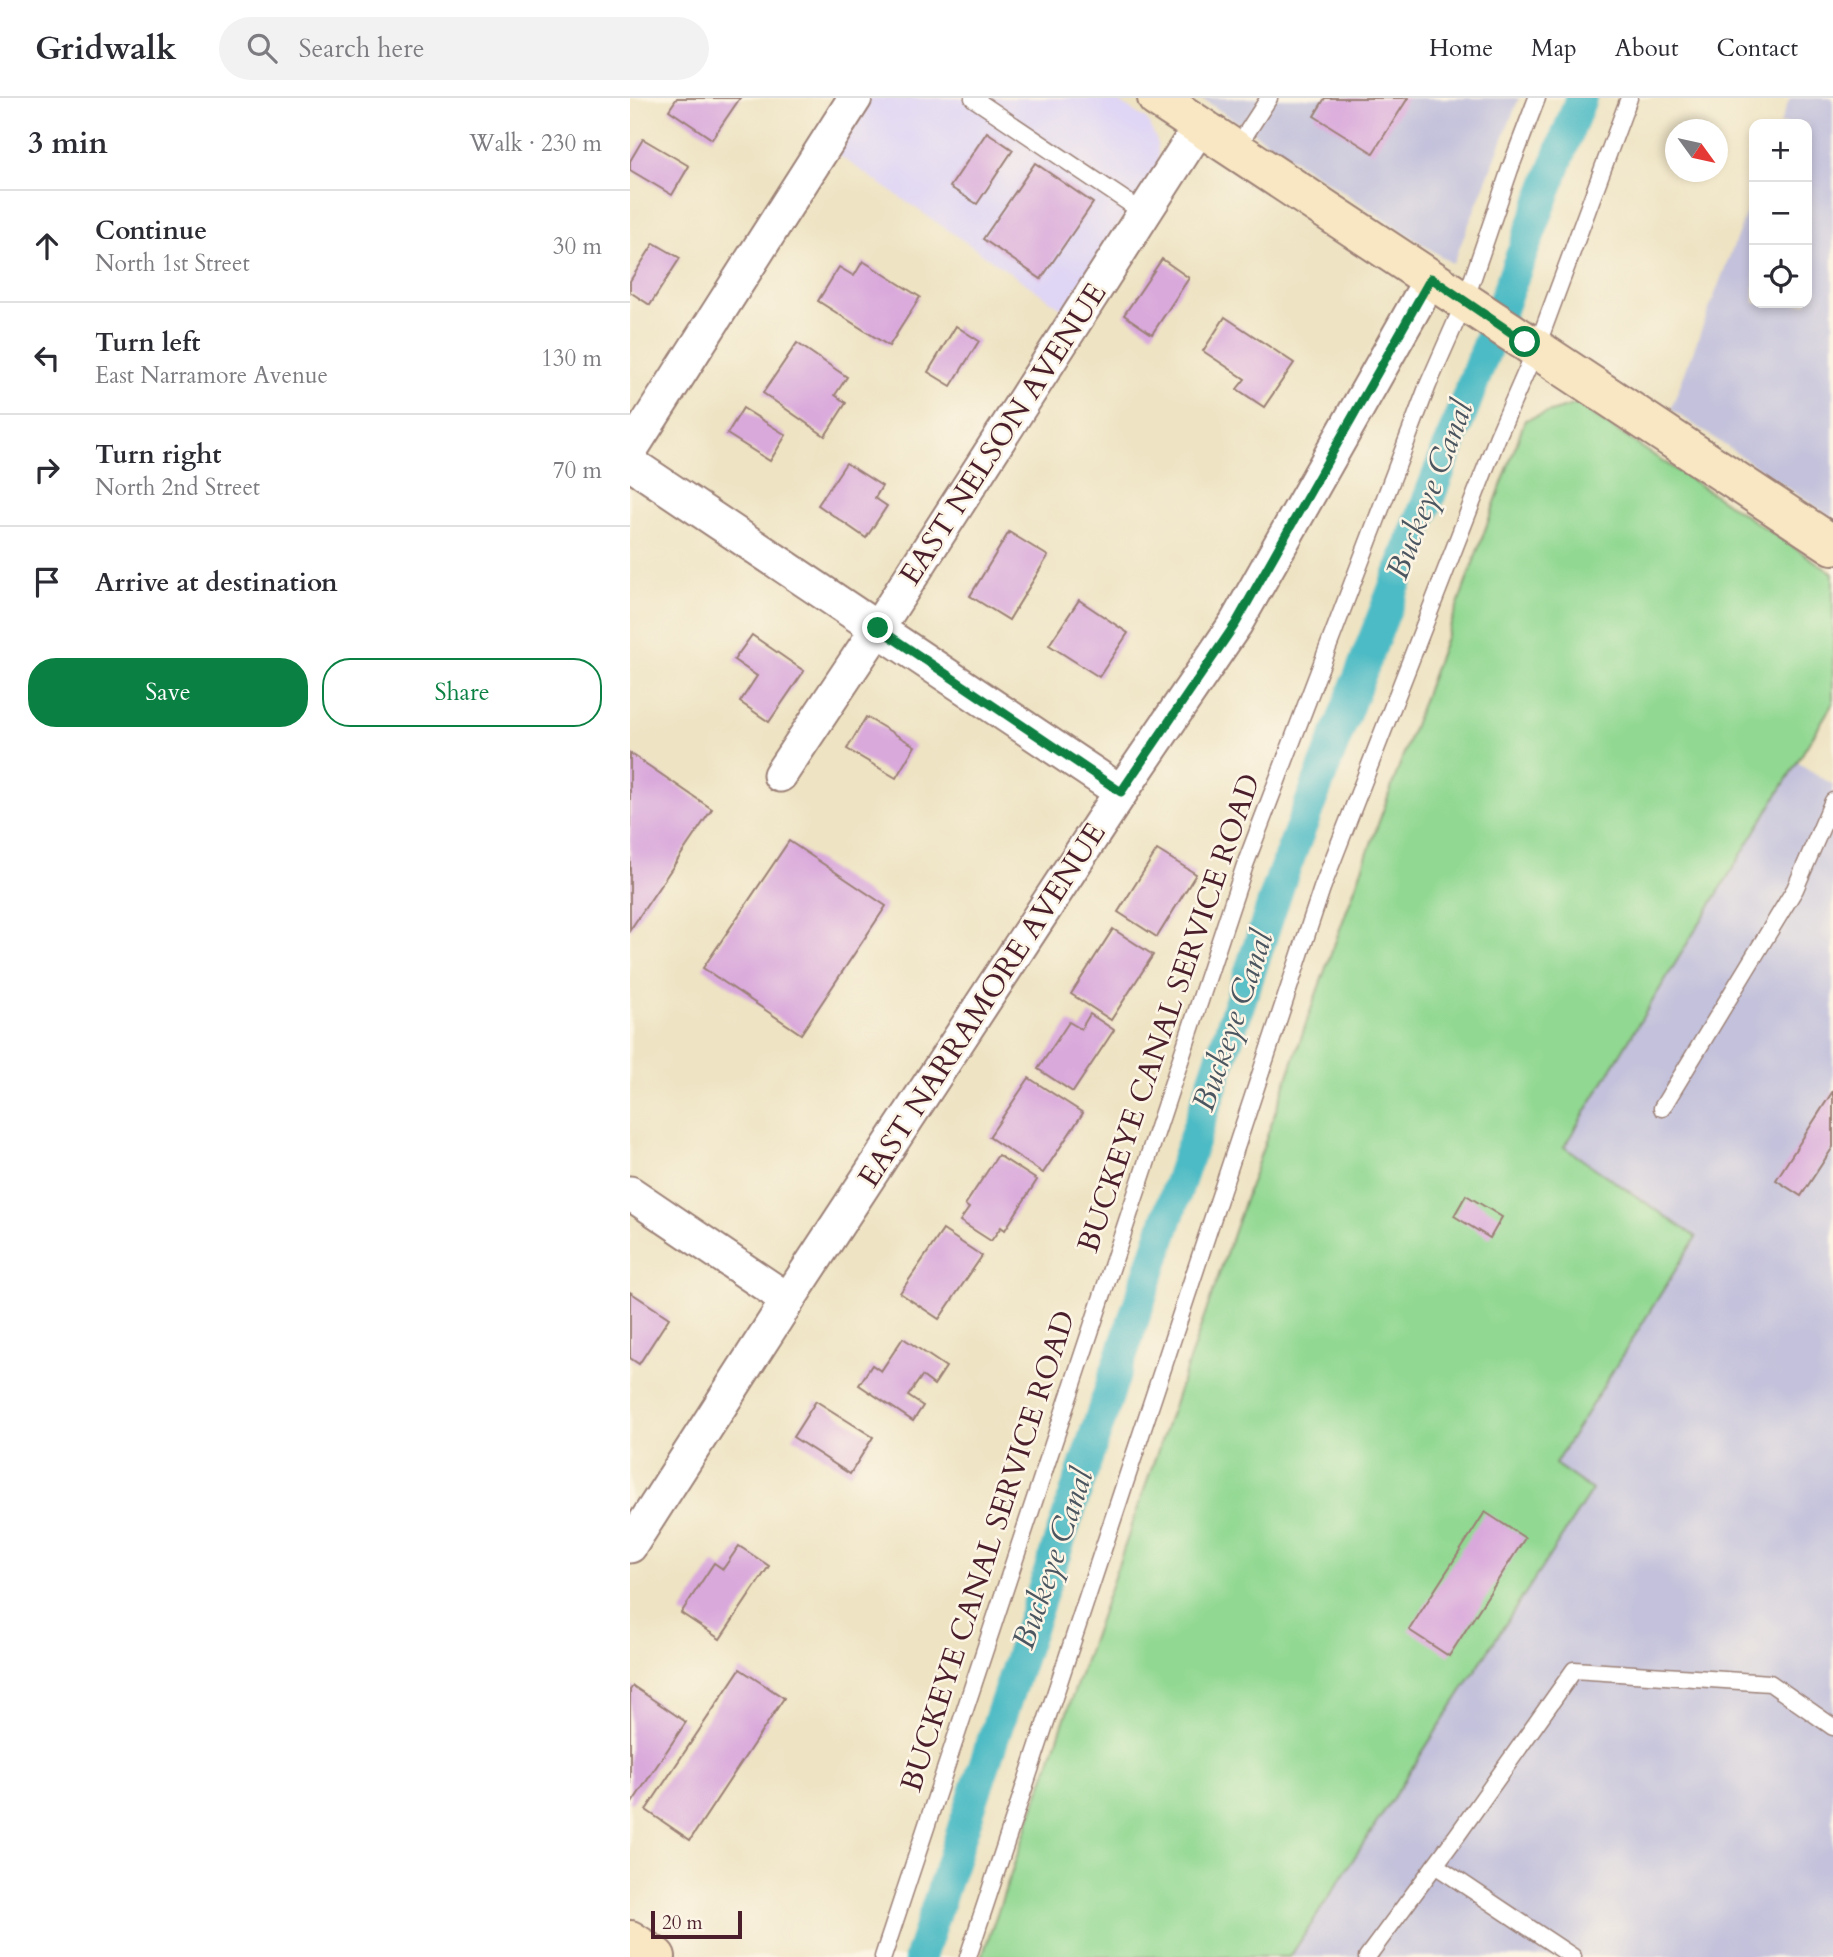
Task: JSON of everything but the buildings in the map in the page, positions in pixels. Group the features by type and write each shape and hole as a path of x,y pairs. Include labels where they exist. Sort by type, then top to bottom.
{"main road":[{"path":"1157,98 1833,545"},
{"path":"630,1940 656,1957"}],"street":[{"path":"630,451 855,98"},
{"name":"EAST NELSON AVENUE","path":"779,775 878,628 1200,126"},
{"name":"EAST NARRAMORE AVENUE","path":"630,1546 1121,792 1236,623 1431,278"},
{"path":"630,463 1121,792"},
{"path":"630,1194 788,1300"}],"lane":[{"path":"973,98 1144,213"},
{"path":"1236,149 1269,98"},
{"name":"BUCKEYE CANAL SERVICE ROAD","path":"883,1957 1245,865 1423,398 1472,306 1510,169 1537,98"},
{"path":"968,1957 1322,888 1493,449 1530,345 1629,98"},
{"path":"1662,1108 1795,889 1833,801"},
{"path":"1367,1957 1574,1670 1770,1683 1833,1727"},
{"path":"1435,1865 1573,1957"}],"shaded area":[{"path":"869,98 1113,98 1147,120 1157,141 1159,163 1063,309 834,152"},
{"path":"1201,98 1519,98 1453,264"},
{"path":"1790,98 1833,98 1833,518 1671,409 1749,205 1749,308 1812,308 1812,119 1782,119"},
{"path":"1797,762 1833,785 1833,1957 1290,1957 1592,1490 1555,1464 1696,1237 1564,1148"}],"green space":[{"path":"1576,404 1833,573 1833,703 1564,1147 1696,1237 1555,1464 1592,1490 1290,1957 982,1957 1316,995 1525,420"}],"waterway":[{"name":"Buckeye Canal","path":"920,1957 1282,876 1581,98"}],"route":[{"path":"878,628 1121,792 1236,623 1431,278 1525,342"}]}
